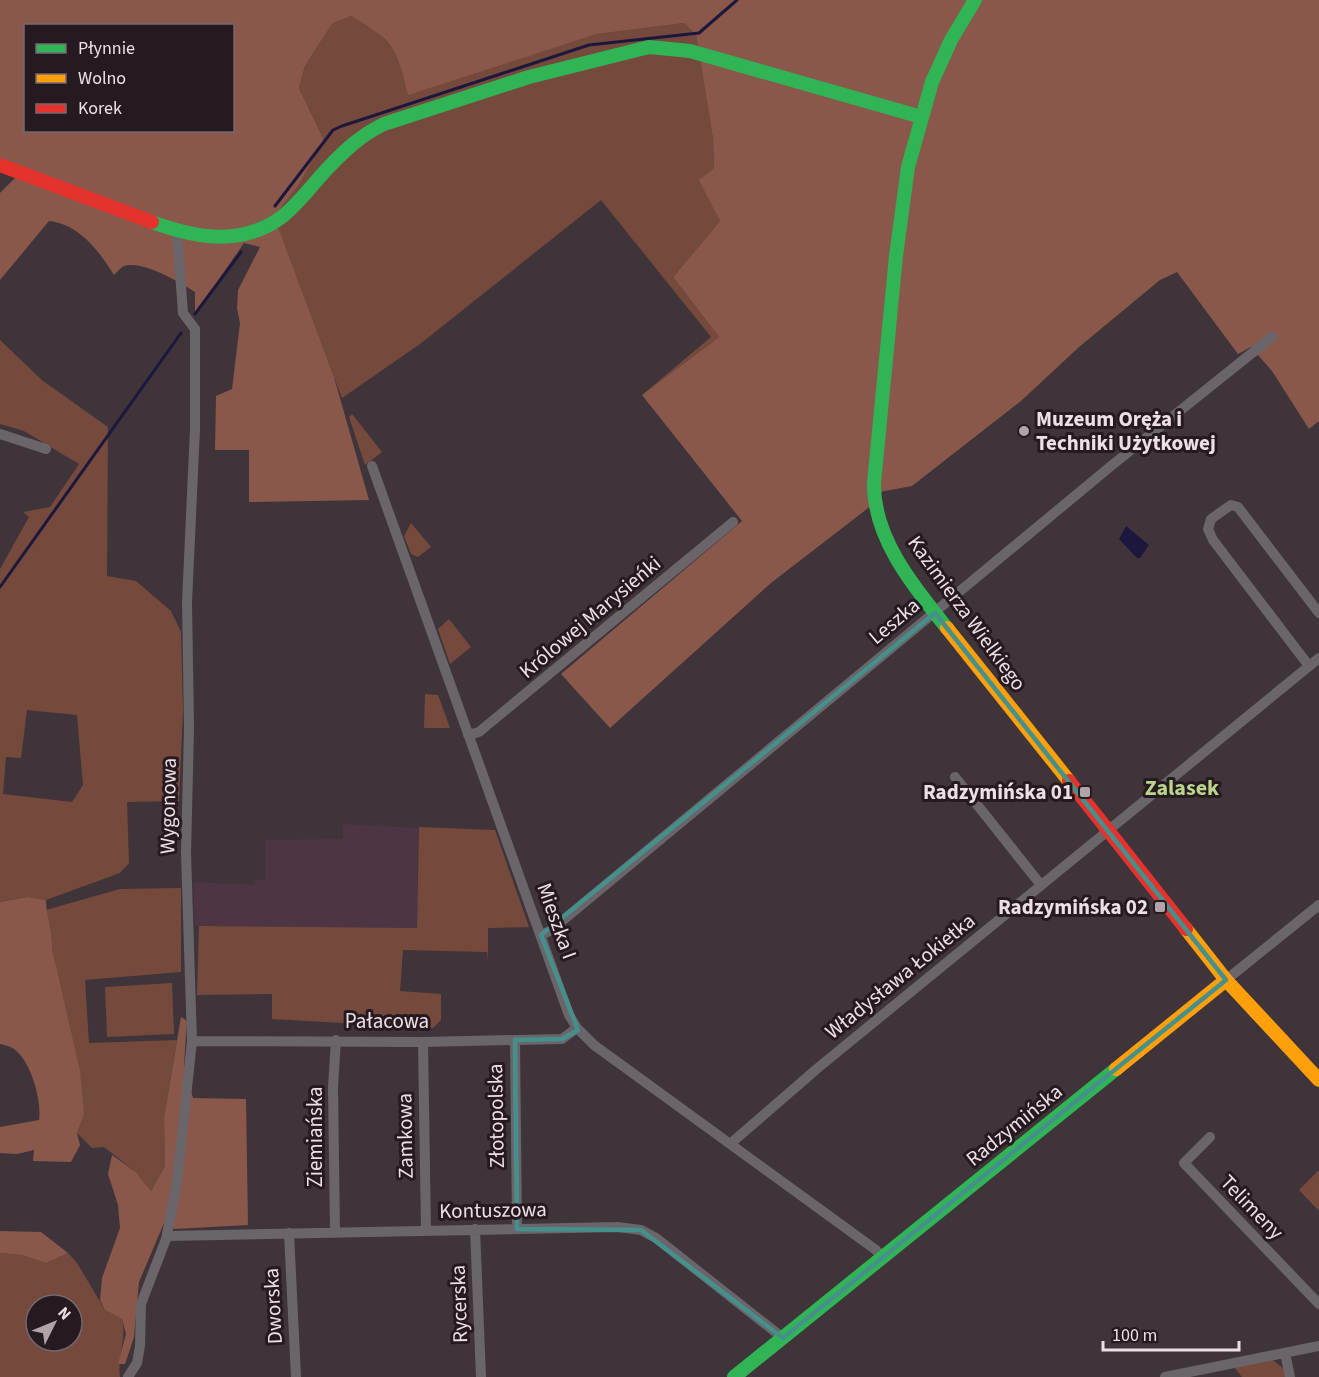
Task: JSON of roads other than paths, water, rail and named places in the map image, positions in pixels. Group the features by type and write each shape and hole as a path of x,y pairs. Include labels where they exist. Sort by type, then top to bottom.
{"street":[{"name":"Kazimierza Wielkiego","path":"975,0 958,27 918,116 905,180 881,397 874,493 883,531 896,559 935,613 1226,980 1319,1080"},
{"path":"0,165 177,231 222,238 257,231 290,210 347,148 376,128 529,76 639,49 666,47 690,51 918,116"},
{"name":"Wygonowa","path":"128,1377 137,1363 140,1346 141,1304 167,1236 177,1182 192,1041 186,853 189,728 187,602 195,429 195,329 183,314 177,231"},
{"name":"Leszka","path":"541,935 550,931 1102,473 1272,337"},
{"path":"0,434 46,449"},
{"name":"Mieszka I","path":"372,466 569,1015 577,1028 594,1045 876,1250 883,1258"},
{"path":"1309,666 1214,540 1208,529 1211,519 1231,505 1238,507 1319,613"},
{"name":"Królowej Marysieńki","path":"468,735 480,732 733,522"},
{"name":"Władysława Łokietka","path":"730,1144 1041,885 1319,658"},
{"path":"955,777 1041,885"},
{"name":"Radzymińska","path":"734,1377 1318,906"},
{"name":"Pałacowa","path":"192,1041 423,1042 562,1039 577,1028"},
{"name":"Ziemiańska","path":"334,1233 333,1087 336,1040"},
{"name":"Złotopolska","path":"515,1040 517,1228"},
{"name":"Zamkowa","path":"423,1042 426,1230"},
{"name":"Telimeny","path":"1210,1137 1184,1163 1319,1304"},
{"name":"Kontuszowa","path":"167,1236 517,1228 617,1227 641,1230 675,1252 783,1338"},
{"name":"Rycerska","path":"476,1229 481,1377"},
{"name":"Dworska","path":"289,1233 296,1377"},
{"path":"1165,1377 1319,1346"},
{"path":"1285,1353 1290,1377"}],"waterway":[{"path":"275,206 333,130 589,45 699,33 737,0"},
{"path":"195,314 241,252"},
{"path":"0,587 181,333"}],"place":[{"name":"Muzeum Oręża i Techniki Użytkowej","path":"1024,431"},
{"name":"Radzymińska 01","path":"1085,792"},
{"name":"Radzymińska 02","path":"1160,907"}],"district":[{"name":"Zalasek","path":"1182,788"}]}
